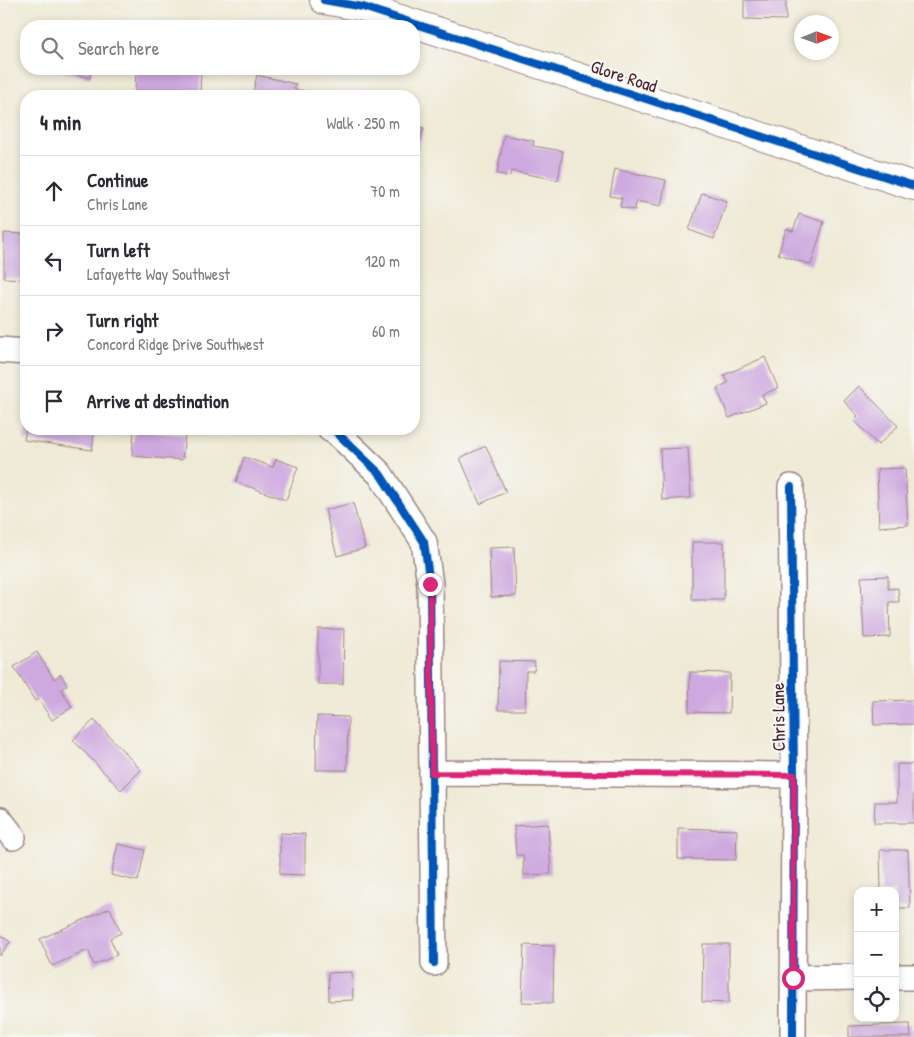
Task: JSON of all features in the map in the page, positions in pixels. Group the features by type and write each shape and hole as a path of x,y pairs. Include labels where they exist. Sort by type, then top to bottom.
{"street":[{"name":"Glore Road","path":"324,0 364,4 412,20"},
{"name":"Glore Road","path":"420,23 914,186"},
{"path":"0,350 20,352"},
{"path":"339,435 380,474 424,542 430,584 434,963"},
{"name":"Chris Lane","path":"791,487 794,775 793,1037"},
{"path":"432,773 794,775"},
{"path":"793,978 854,977"},
{"path":"899,977 914,977"}],"building":[{"path":"744,0 786,0 786,20 744,19"},
{"path":"78,75 91,75 90,78"},
{"path":"136,75 201,75 200,90 135,90"},
{"path":"257,75 296,84 294,89 298,90 253,90"},
{"path":"420,127 424,128 420,141"},
{"path":"504,135 534,141 533,146 563,151 558,180 511,171 510,176 497,174"},
{"path":"615,169 666,180 661,206 636,201 635,210 620,207 622,198 610,196"},
{"path":"702,193 727,201 714,239 689,230"},
{"path":"799,214 824,222 811,265 778,254 786,229 793,231"},
{"path":"4,233 20,234 20,279 4,278"},
{"path":"765,357 778,388 762,395 766,403 729,418 717,388 728,383 724,375"},
{"path":"859,386 898,426 878,445 854,420 858,416 844,401"},
{"path":"25,435 94,435 92,450 24,440"},
{"path":"134,435 185,435 182,460 132,456"},
{"path":"486,446 506,492 480,504 460,458"},
{"path":"688,448 691,498 662,500 660,449"},
{"path":"244,457 273,467 276,459 298,467 286,500 236,482"},
{"path":"905,468 908,525 879,527 877,469"},
{"path":"353,503 365,548 337,556 325,510"},
{"path":"692,542 724,542 724,600 692,600"},
{"path":"514,547 516,596 491,597 489,548"},
{"path":"888,576 888,589 898,588 899,602 889,602 890,637 864,638 861,577"},
{"path":"318,629 344,629 343,684 318,684"},
{"path":"37,652 54,679 61,674 67,685 61,689 72,707 52,720 38,699 35,701 14,667"},
{"path":"499,661 535,662 534,671 526,671 525,710 498,710"},
{"path":"690,672 730,673 729,713 689,712"},
{"path":"914,700 914,724 874,725 873,701"},
{"path":"317,716 348,717 347,770 316,770"},
{"path":"94,720 141,770 121,790 73,740"},
{"path":"897,764 914,764 914,823 874,823 875,802 897,802"},
{"path":"548,824 551,874 524,875 523,855 516,855 514,826"},
{"path":"678,828 737,830 736,860 678,859"},
{"path":"280,833 305,834 305,875 280,874"},
{"path":"118,844 145,850 138,881 111,875"},
{"path":"880,850 908,850 910,908 899,908 899,887 881,887"},
{"path":"110,908 121,933 110,938 117,955 94,965 88,950 52,966 40,939"},
{"path":"0,934 10,942 0,956"},
{"path":"703,944 729,944 729,1003 702,1002"},
{"path":"524,945 554,946 553,1003 522,1002"},
{"path":"352,972 353,1000 329,1001 328,973"},
{"path":"910,1024 911,1037 849,1037 849,1026"}],"cycle path":[{"path":"324,0 363,7 403,20"},
{"path":"420,26 914,186"},
{"path":"339,435 380,474 424,542 430,584 434,963"},
{"path":"791,487 794,775 793,1037"}],"route":[{"path":"430,584 432,773 794,775 793,978"}]}
